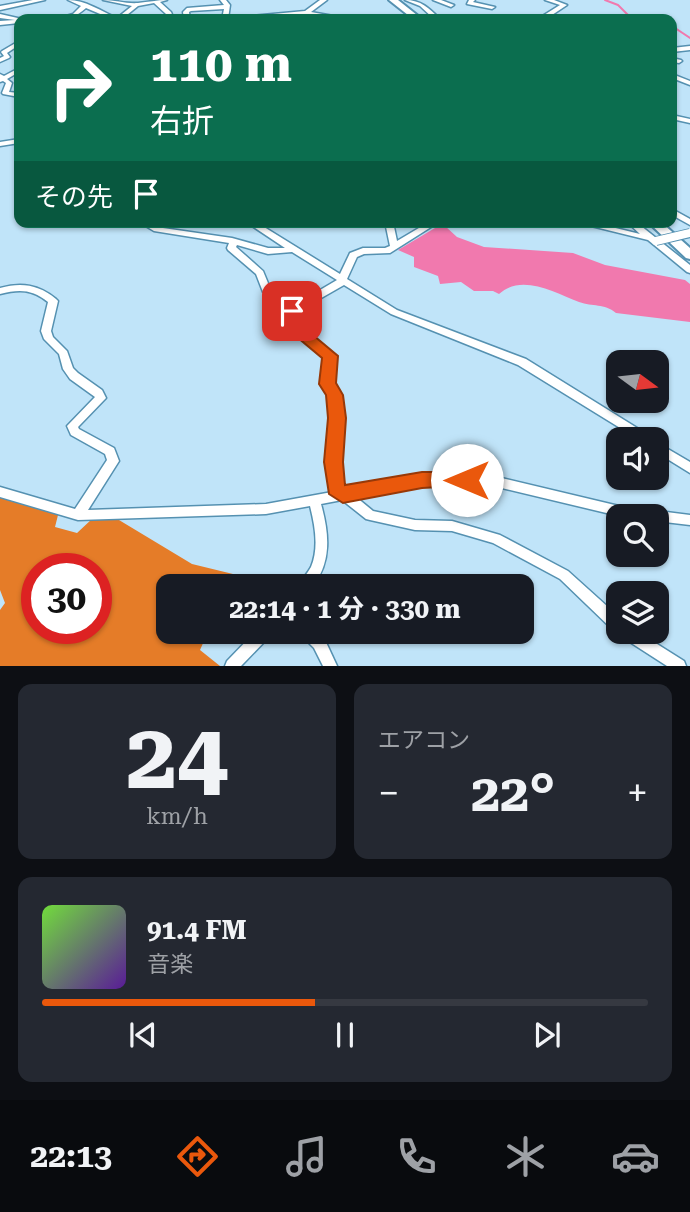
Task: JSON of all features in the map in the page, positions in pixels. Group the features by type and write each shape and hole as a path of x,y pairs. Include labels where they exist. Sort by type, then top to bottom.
{"highway":[{"path":"385,0 403,14"},
{"path":"393,0 411,14"},
{"path":"661,228 690,255"},
{"path":"673,228 690,244"}],"street":[{"path":"0,5 15,6 42,0"},
{"path":"71,0 107,14"},
{"path":"106,0 136,5 163,0"},
{"path":"307,14 324,0"},
{"path":"408,0 422,5 432,14"},
{"path":"436,0 451,5"},
{"path":"472,0 469,3 492,7"},
{"path":"548,0 566,2"},
{"path":"155,1 168,14"},
{"path":"550,14 566,2"},
{"path":"178,14 225,3"},
{"path":"76,14 86,5"},
{"path":"124,14 136,5"},
{"path":"203,14 204,7"},
{"path":"0,60 7,57 4,52 14,46"},
{"path":"2,78 9,83 5,93 14,94"},
{"path":"152,228 234,242 270,252 292,249"},
{"path":"259,228 341,280 412,320 522,362 627,427"},
{"path":"390,228 394,247"},
{"path":"286,318 292,311 340,284 354,255 363,251 387,251 425,228"},
{"path":"602,228 653,241 690,233"},
{"path":"638,228 690,270"},
{"path":"234,242 231,248 260,273 266,290 290,302 284,314 287,322 330,356 328,384 334,395 337,418 333,462 336,488 343,495 370,515 415,525 452,526 496,539 564,575 606,614"},
{"path":"0,291 38,288 53,301 46,331 49,339 64,353 68,369 74,376 101,398 72,426 75,432 110,451 113,461 78,515"},
{"path":"669,454 690,468"},
{"path":"0,492 78,515 266,509 422,480 489,480 584,504 690,520"},
{"path":"313,574 323,551 323,537 314,499"},
{"path":"232,666 253,644"},
{"path":"319,644 330,666"},
{"path":"645,644 679,666"}],"shaded area":[{"path":"435,228 447,228 457,237 484,247 573,253 605,265 685,280 690,284 690,322 616,313 528,285 508,288 499,294 493,291 474,291 461,282 440,284 438,276 414,267 414,257 398,250"},
{"path":"0,491 58,515 55,527 77,533 92,519 114,517 192,564 233,574 156,574 156,644 203,644 200,650 220,666 0,666 0,610 5,603 0,590"}],"waterway":[{"path":"605,0 618,5 627,14"},
{"path":"677,29 690,38"}],"route":[{"path":"292,311 286,318 287,322 330,356 328,384 334,395 337,418 333,462 336,488 343,495 422,480 467,480"}]}
